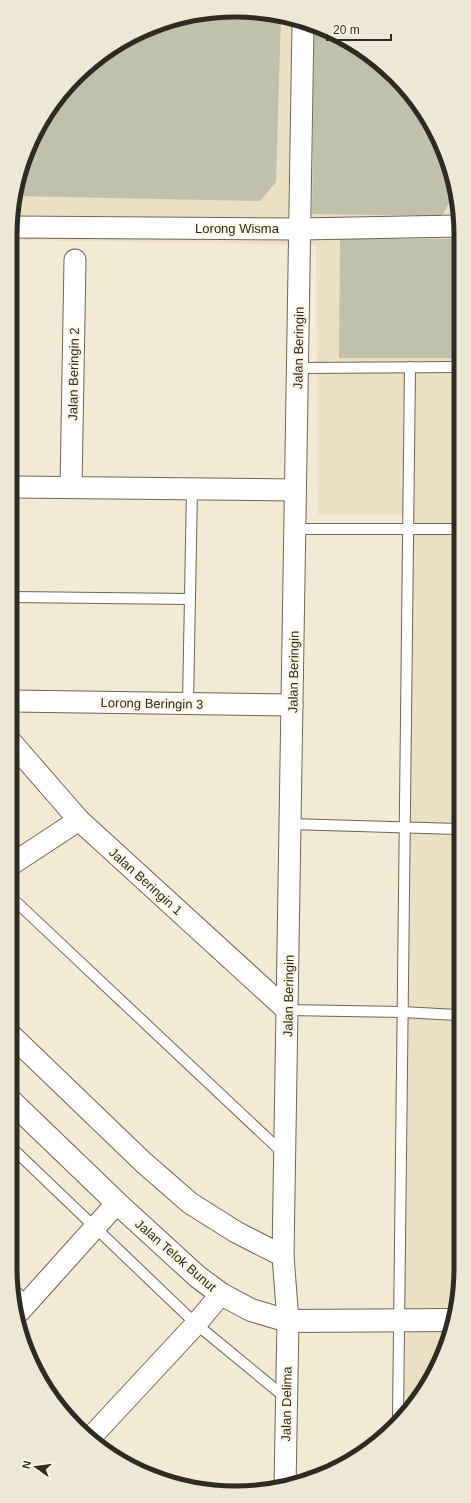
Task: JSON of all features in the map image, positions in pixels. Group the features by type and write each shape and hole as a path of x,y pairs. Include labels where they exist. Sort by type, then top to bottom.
{"street":[{"name":"Jalan Beringin","path":"288,1321 283,1256 303,28"},
{"name":"Lorong Wisma","path":"17,227 300,229 454,226"},
{"name":"Jalan Beringin 2","path":"71,487 75,260"},
{"path":"17,487 296,490"},
{"name":"Lorong Beringin 3","path":"17,701 292,705"},
{"name":"Jalan Beringin 1","path":"17,749 79,820 287,1010"},
{"path":"17,861 79,820"},
{"path":"17,1041 143,1162 190,1203 236,1232 283,1256"},
{"name":"Jalan Telok Bunut","path":"17,1107 117,1203 198,1277 221,1294 252,1310 288,1321 448,1320"},
{"path":"20,1301 95,1228 117,1203"},
{"path":"94,1434 196,1324 221,1294"},
{"name":"Jalan Delima","path":"285,1480 288,1321"}],"lane":[{"path":"398,1414 410,367"},
{"path":"298,368 454,368"},
{"path":"188,703 192,489"},
{"path":"295,528 454,529"},
{"path":"17,597 190,599"},
{"path":"290,824 454,829"},
{"path":"17,903 285,1154"},
{"path":"287,1010 402,1012 454,1015"},
{"path":"17,1153 196,1324 286,1398"}],"shaded area":[{"path":"221,17 250,17 292,24 345,46 369,62 400,91 425,126 447,179 454,221 454,1282 447,1324 437,1351 425,1377 409,1401 394,1418 408,515 318,515 316,245 17,240 17,221 23,182 183,23"}],"building":[{"path":"221,17 250,17 281,22 276,182 260,201 21,196 29,165 46,126 71,91 102,62 126,46 179,24"},
{"path":"314,32 345,46 369,62 400,91 425,126 442,165 449,190 449,203 442,216 312,214"},
{"path":"340,238 454,239 454,358 339,358"}]}
